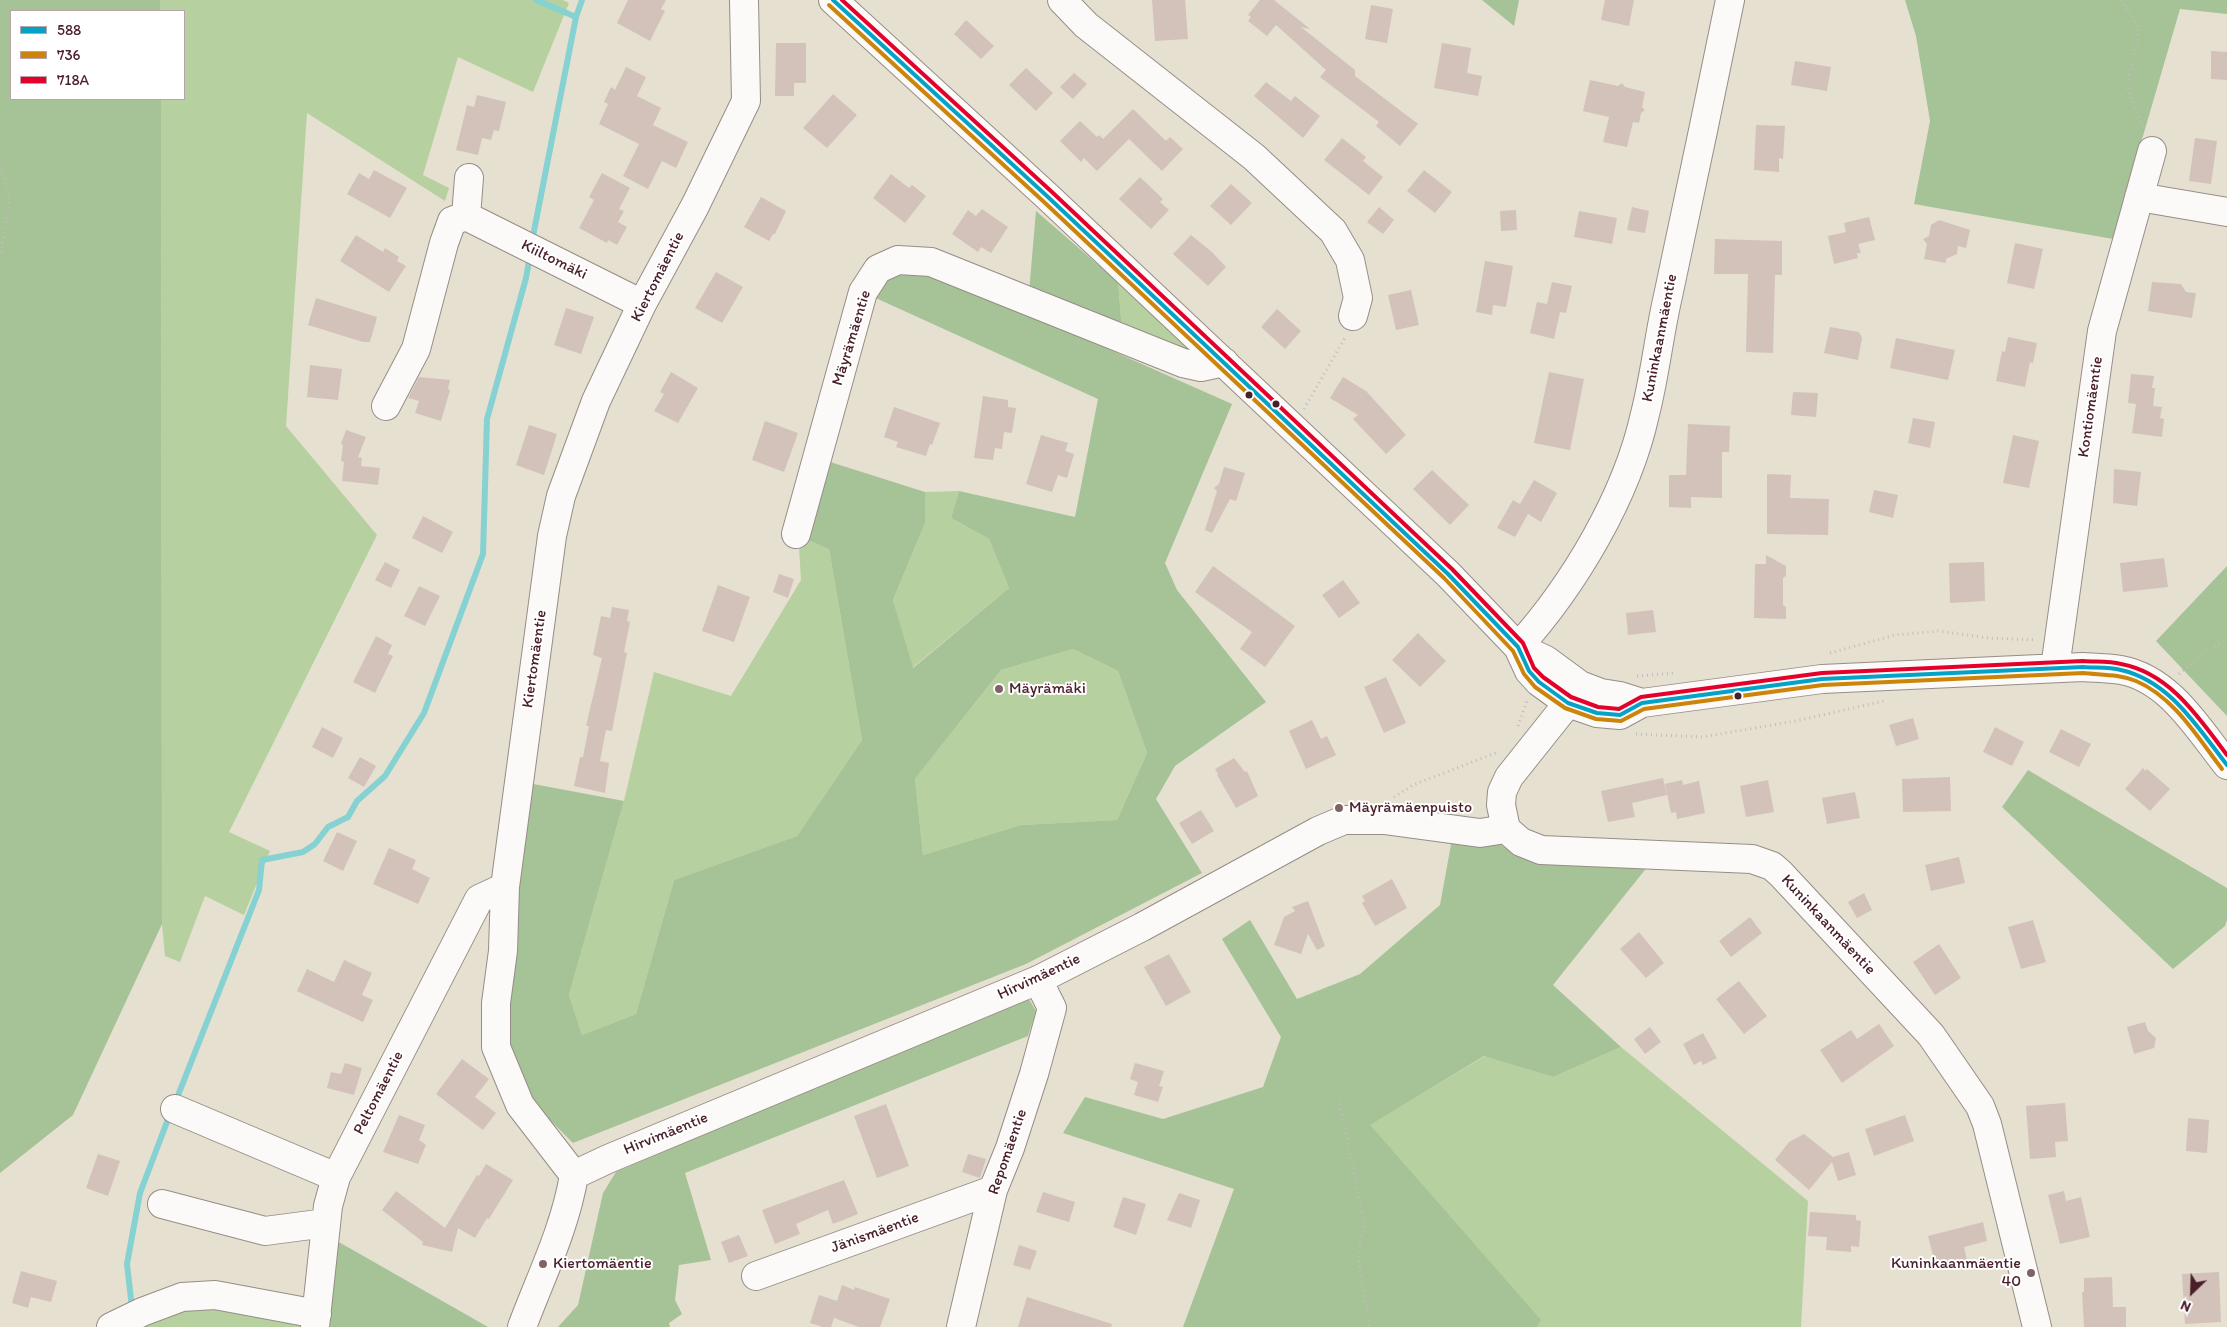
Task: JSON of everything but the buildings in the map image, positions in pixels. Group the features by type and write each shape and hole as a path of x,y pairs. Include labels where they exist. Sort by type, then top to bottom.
{"street":[{"name":"Kiertomäentie","path":"574,1175 520,1105 496,1047 496,1003 503,951 505,887 552,536 561,496 596,401 642,304 695,206 746,101 744,0"},
{"path":"833,0 1048,197 1290,424 1448,574 1518,647 1546,660 1574,694"},
{"path":"1062,0 1086,25 1254,157 1333,231 1350,260 1358,298 1353,316"},
{"name":"Kuninkaanmäentie","path":"1518,647 1539,623 1576,570 1627,476 1645,415 1730,0"},
{"name":"Kontiomäentie","path":"2055,668 2100,339 2152,151"},
{"path":"386,406 416,348 444,243 452,222 466,216 469,178"},
{"path":"2139,197 2227,212"},
{"name":"Kiiltomäki","path":"466,216 642,304"},
{"name":"Mäyrämäentie","path":"796,534 863,292 878,269 898,260 931,262 1183,363 1201,367 1224,362"},
{"path":"1506,829 1501,805 1502,792 1509,777 1574,694 1601,693 1620,696 1642,703 1822,679 2083,667 2122,670 2146,679 2171,696 2227,765"},
{"name":"Hirvimäentie","path":"574,1175 608,1159 1038,980 1318,831 1344,820 1384,820 1480,832 1506,829"},
{"name":"Kuninkaanmäentie","path":"1506,829 1520,842 1541,850 1752,859 1772,866 1781,874 1931,1035 1980,1106 1987,1124 2037,1327"},
{"name":"Peltomäentie","path":"316,1321 328,1206 336,1177 479,899 505,887"},
{"name":"Repomäentie","path":"961,1327 994,1190 1034,1074 1052,1008 1038,980"},
{"path":"175,1109 336,1177"},
{"path":"522,1327 556,1246 570,1199 574,1175"},
{"name":"Jänismäentie","path":"756,1276 994,1190"},
{"path":"162,1204 265,1231 326,1223"},
{"path":"111,1327 142,1312 182,1297 215,1295 316,1321"}],"path":[{"path":"2121,0 2139,28 2128,87 2152,151"},
{"path":"0,164 10,197 0,259"},
{"path":"1290,424 1307,404 1346,336 1353,316"},
{"path":"1822,656 1895,635 1938,632 1989,638 2038,640"},
{"path":"2175,677 2205,652 2227,640"},
{"path":"1632,676 1681,672"},
{"path":"1517,730 1528,696"},
{"path":"1626,734 1702,737 1796,721 1892,700"},
{"path":"1392,798 1412,785 1503,750"},
{"path":"1339,1099 1364,1223 1358,1258 1370,1327"}],"green space":[{"path":"0,0 160,0 160,10 10,10 10,100 161,100 162,924 73,1115 0,1173"},
{"path":"160,0 563,0 569,3 533,92 458,57 423,175 449,188 445,201 307,113 286,426 377,535 229,832 270,851 244,915 205,896 180,962 165,956 162,924 161,100 185,100 185,10 160,10"},
{"path":"1482,0 1519,0 1514,26"},
{"path":"1905,0 2227,0 2227,14 2180,9 2113,239 1914,204 1930,121 1916,36"},
{"path":"1036,211 1118,282 1122,329 1029,292"},
{"path":"930,270 1232,404 1165,563 1177,590 1266,702 1175,766 1156,799 1202,873 1026,964 573,1143 533,1103 507,1040 528,783 624,801 569,995 582,1035 636,1014 674,880 797,836 862,740 829,549 800,537 824,460 925,492 925,523 893,600 913,668 1009,588 989,539 951,518 959,491 1075,517 1098,399 869,295 885,274","holes":["1073,649 1118,671 1147,753 1117,820 1021,825 923,855 915,779 1001,670"]},
{"path":"1118,282 1191,351 1191,358 1122,329"},
{"path":"959,491 951,518 989,539 1009,588 912,668 893,600 925,523 925,492"},
{"path":"800,537 829,549 862,740 797,836 674,880 636,1014 582,1035 569,995 624,801 654,672 731,696 801,580"},
{"path":"2227,566 2227,716 2156,641"},
{"path":"1073,649 1118,671 1147,753 1117,820 1021,825 923,855 915,779 1001,670"},
{"path":"2028,770 2227,888 2227,920 2225,926 2173,969 2002,807"},
{"path":"1452,839 1499,844 1524,858 1578,865 1648,866 1553,985 1621,1047 1553,1077 1484,1056 1370,1125 1541,1320 1537,1327 1183,1327 1234,1189 1063,1133 1085,1097 1163,1119 1263,1087 1281,1037 1222,939 1250,920 1297,999 1360,974 1440,905"},
{"path":"1027,996 1036,1011 1028,1036 685,1173 711,1260 679,1265 675,1300 682,1314 669,1323 670,1327 558,1327 578,1305 603,1193 616,1172"},
{"path":"1621,1047 1808,1201 1801,1327 1537,1327 1540,1320 1369,1125 1485,1056 1553,1077"},
{"path":"330,1237 488,1327 320,1327"},
{"path":"214,1301 309,1327 137,1327 141,1315"}],"waterway":[{"path":"536,0 576,17"},
{"path":"532,241 576,17 582,0"},
{"path":"175,1103 259,890 262,860 303,852 315,844 328,827 348,817 357,801 385,776 424,713 483,554 487,419 526,278 530,256"},
{"path":"132,1308 127,1264 140,1193 170,1114"}],"transit line":[{"name":"588","path":"833,0 1048,197 1448,574 1518,647 1529,671 1539,682 1568,703 1597,713 1620,715 1642,703 1822,679 2083,667 2112,668 2138,676 2154,684 2168,695 2194,722 2227,765"},
{"name":"718A","path":"842,0 1052,192 1452,569 1523,643 1534,668 1543,677 1571,697 1598,707 1619,709 1641,697 1822,673 2083,661 2112,662 2138,669 2169,687 2206,726 2227,755"},
{"name":"736","path":"829,5 1044,202 1444,578 1513,651 1524,674 1535,687 1565,708 1596,719 1621,721 1644,709 1823,685 2083,673 2110,675 2136,681 2162,697 2184,719 2222,769"}],"place":[{"name":"Mäyrämäki","path":"999,689"},
{"name":"Mäyrämäenpuisto","path":"1339,808"},
{"name":"Kiertomäentie","path":"543,1264"},
{"name":"Kuninkaanmäentie 40","path":"2031,1273"}]}
